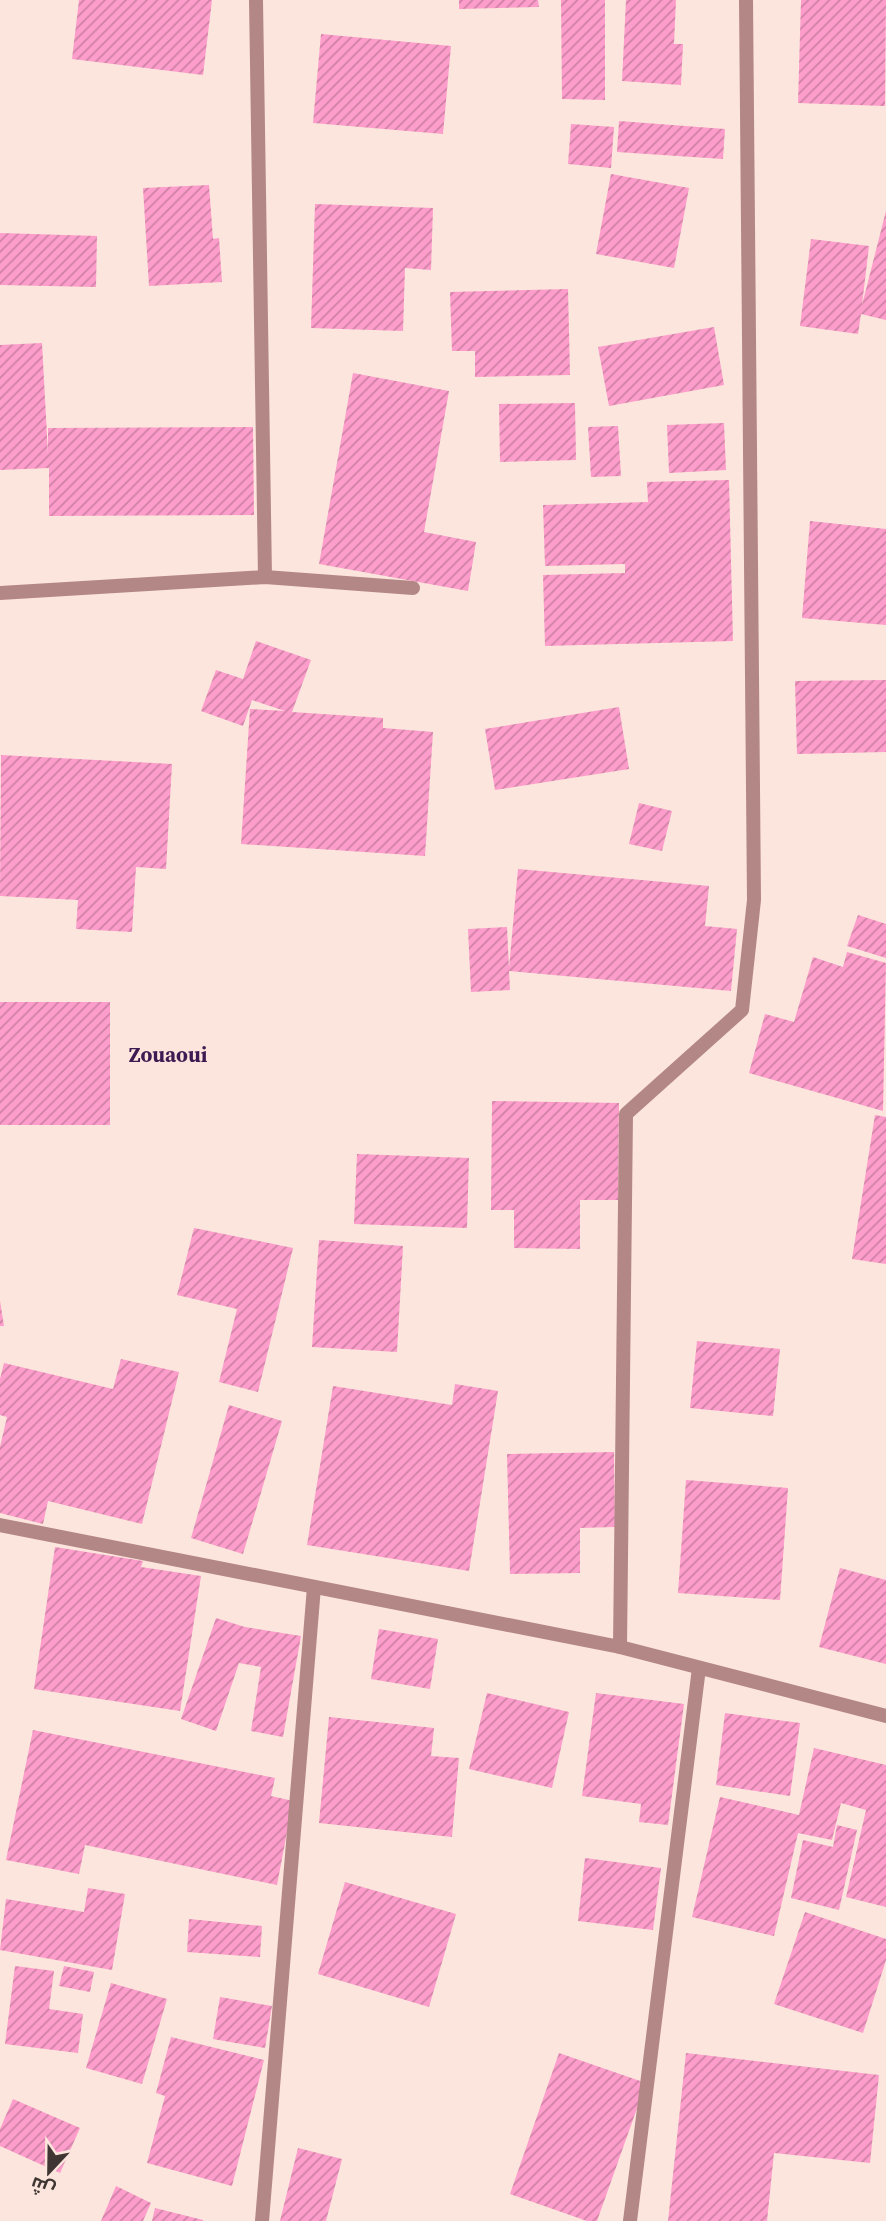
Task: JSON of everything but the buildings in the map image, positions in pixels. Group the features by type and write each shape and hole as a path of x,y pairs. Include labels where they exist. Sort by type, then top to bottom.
{"street":[{"path":"256,0 265,577"},
{"path":"620,1647 626,1114 742,1010 754,900 746,0"},
{"path":"0,593 265,577 413,588"},
{"path":"0,1525 620,1647 886,1716"},
{"path":"262,2221 314,1587"},
{"path":"630,2221 699,1668"}],"district":[{"name":"Zouaoui","path":"168,1054"}]}
